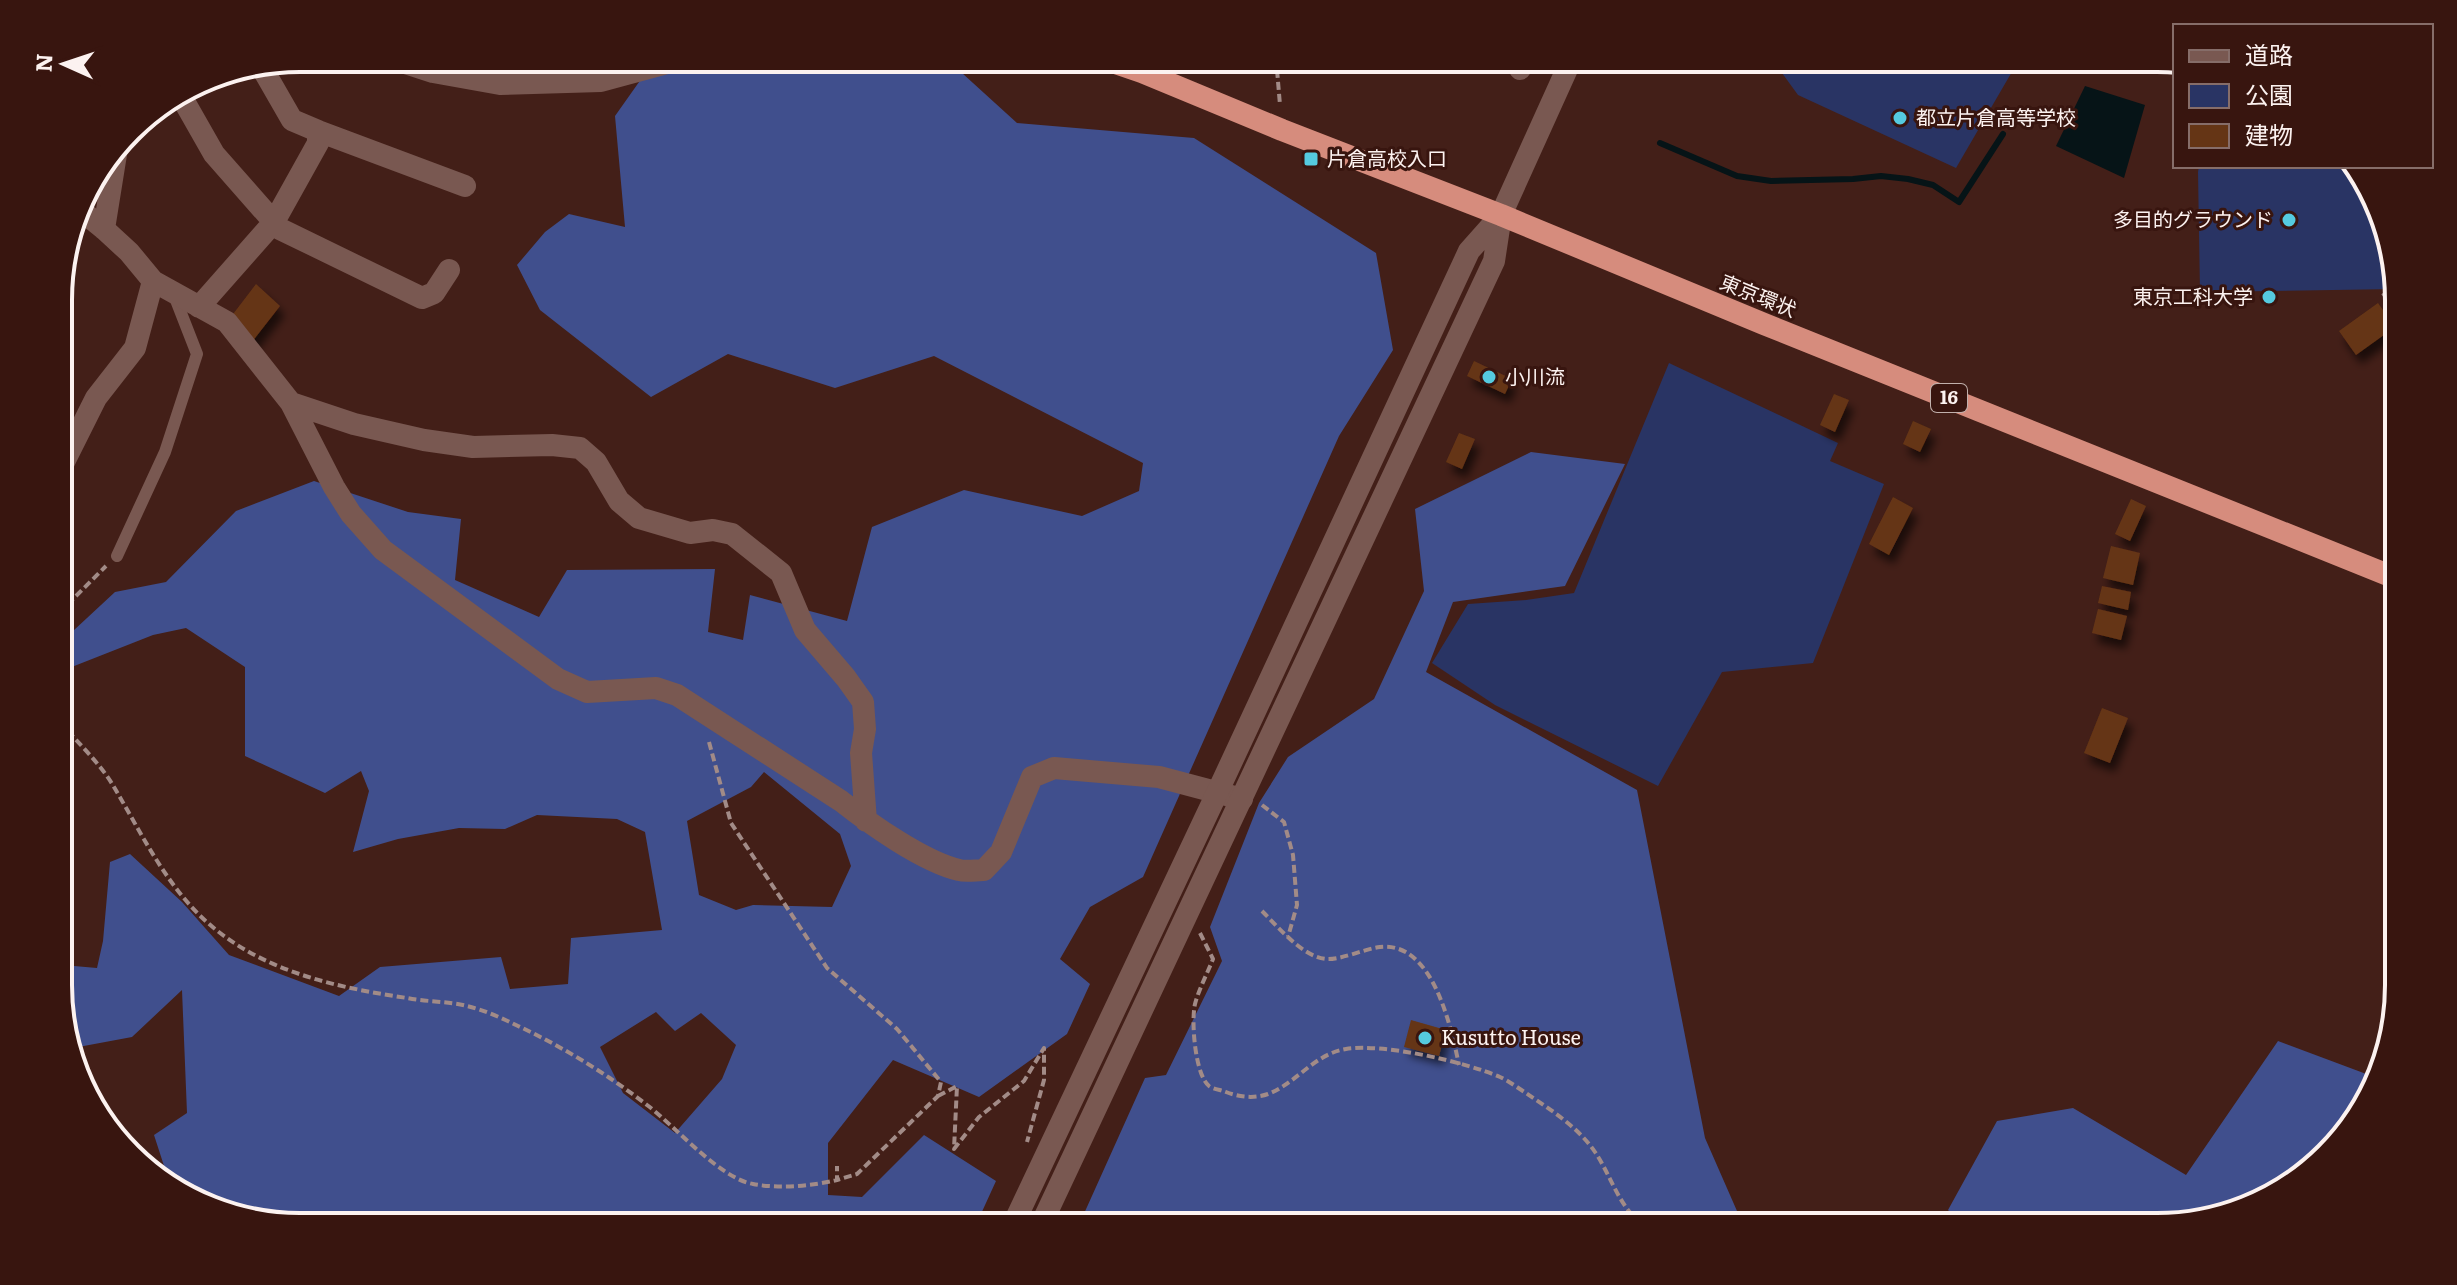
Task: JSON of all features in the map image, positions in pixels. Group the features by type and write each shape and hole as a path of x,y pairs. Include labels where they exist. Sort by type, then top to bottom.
{"highway":[{"name":"東京環状","path":"1142,72 2385,574"}],"street":[{"path":"433,72 500,84 601,81 634,72"},
{"path":"1047,1213 1494,261 1501,215 1566,72"},
{"path":"266,75 292,120 465,186"},
{"path":"185,103 214,154 280,229 422,298 434,293 449,270"},
{"path":"199,307 274,222 318,143 318,131"},
{"path":"104,229 114,169"},
{"path":"1019,1213 1469,251 1501,215"},
{"path":"88,216 163,286 227,322 291,403 334,487 351,514 383,550 558,679 587,692 656,688 677,695 841,801 866,821 922,855 961,871 984,870 1001,852 1032,777 1054,768 1159,777 1242,799"},
{"path":"72,446 96,398 135,348 163,286"},
{"path":"291,403 354,424 449,444 580,448 596,462 619,501 639,518 690,533 713,530 732,534 781,573 805,630 863,702 865,729 861,753 866,821"}],"lane":[{"path":"117,556 165,452 197,354 163,286"}],"path":[{"path":"1277,72 1280,108"},
{"path":"72,600 117,556"},
{"path":"710,715 709,744 731,823 827,968 897,1029 941,1082 938,1096"},
{"path":"72,736 112,784 160,866 215,929 280,969 365,992 467,1006 516,1025 611,1079 650,1107 732,1176 752,1184 811,1187 857,1174 938,1096 957,1086 954,1149 979,1117 1024,1081 1044,1048 1044,1080 1026,1148"},
{"path":"1242,799 1259,803 1284,822 1293,855 1297,905 1288,937"},
{"path":"1262,911 1302,949 1325,959 1382,947 1404,950 1422,968 1441,998 1451,1025 1459,1065"},
{"path":"1199,931 1213,959 1194,1007 1196,1060 1200,1074 1209,1086 1250,1097 1265,1095 1279,1089 1328,1054 1345,1049 1398,1049 1502,1077 1561,1116 1595,1151 1622,1203 1632,1213"},
{"path":"837,1166 837,1180"}],"green space":[{"path":"1781,72 2012,72 1956,168 1798,95"},
{"name":"多目的グラウンド","path":"2199,168 2343,168 2373,227 2384,289 2200,292"},
{"path":"1669,363 1838,443 1830,461 1884,484 1813,663 1722,672 1658,786 1495,705 1432,663 1468,604 1574,593"}],"shaded area":[{"path":"646,72 962,73 1017,123 1194,138 1376,253 1393,350 1339,436 1143,877 1090,907 1060,959 1090,984 1067,1034 979,1097 893,1060 828,1143 828,1195 862,1197 924,1135 996,1181 981,1213 285,1213 227,1201 199,1189 165,1168 154,1135 187,1113 182,990 132,1037 81,1047 74,1015 72,965 97,968 103,941 110,862 130,854 182,902 229,955 339,996 380,967 501,957 510,989 568,984 571,938 662,930 645,832 617,819 537,815 505,829 459,828 398,839 353,852 369,791 361,771 325,793 245,756 245,667 186,628 153,635 72,667 72,632 115,592 166,582 236,511 314,481 408,512 461,519 455,580 539,617 567,570 715,569 708,632 743,640 750,595 847,621 872,527 964,490 1082,516 1139,491 1143,463 934,356 835,388 728,354 651,397 540,310 517,265 545,232 569,214 625,227 615,116","holes":["764,772 840,834 851,866 832,907 753,905 736,910 699,895 687,821 751,787","656,1012 675,1031 701,1013 736,1045 722,1079 675,1133 623,1093 600,1047"]},
{"path":"2085,86 2145,105 2124,178 2056,146"},
{"path":"1531,452 1625,464 1565,586 1453,602 1426,672 1637,790 1705,1138 1738,1213 1084,1213 1145,1078 1166,1075 1222,961 1210,927 1259,803 1288,757 1374,699 1424,591 1415,509"},
{"path":"2278,1041 2366,1074 2347,1112 2307,1156 2284,1175 2230,1201 2172,1213 1951,1213 1948,1210 1997,1121 2073,1108 2186,1175"}],"building":[{"path":"256,284 280,306 248,347 227,322"},
{"path":"2378,303 2385,313 2385,334 2356,355 2339,331"},
{"name":"小川流","path":"1474,361 1512,379 1505,394 1467,376"},
{"path":"1834,394 1849,400 1835,432 1820,425"},
{"path":"1913,421 1931,429 1920,452 1903,444"},
{"path":"1459,433 1475,439 1462,469 1446,462"},
{"path":"1893,497 1913,508 1889,555 1869,544"},
{"path":"2131,499 2146,506 2130,541 2115,534"},
{"path":"2111,546 2140,553 2133,585 2103,578"},
{"path":"2102,586 2131,592 2128,610 2098,603"},
{"path":"2098,609 2127,616 2121,640 2092,633"},
{"path":"2102,708 2128,718 2110,763 2084,753"},
{"name":"Kusutto House","path":"1411,1020 1446,1030 1439,1056 1404,1047"}],"waterway":[{"path":"1660,143 1737,176 1771,181 1881,176 1908,179 1933,185 1959,202 2003,134"}],"place":[{"name":"都立片倉高等学校","path":"1900,118"},
{"name":"片倉高校入口","path":"1311,159"},
{"name":"多目的グラウンド","path":"2289,220"},
{"name":"東京工科大学","path":"2269,297"},
{"name":"小川流","path":"1489,377"},
{"name":"Kusutto House","path":"1425,1038"}]}
